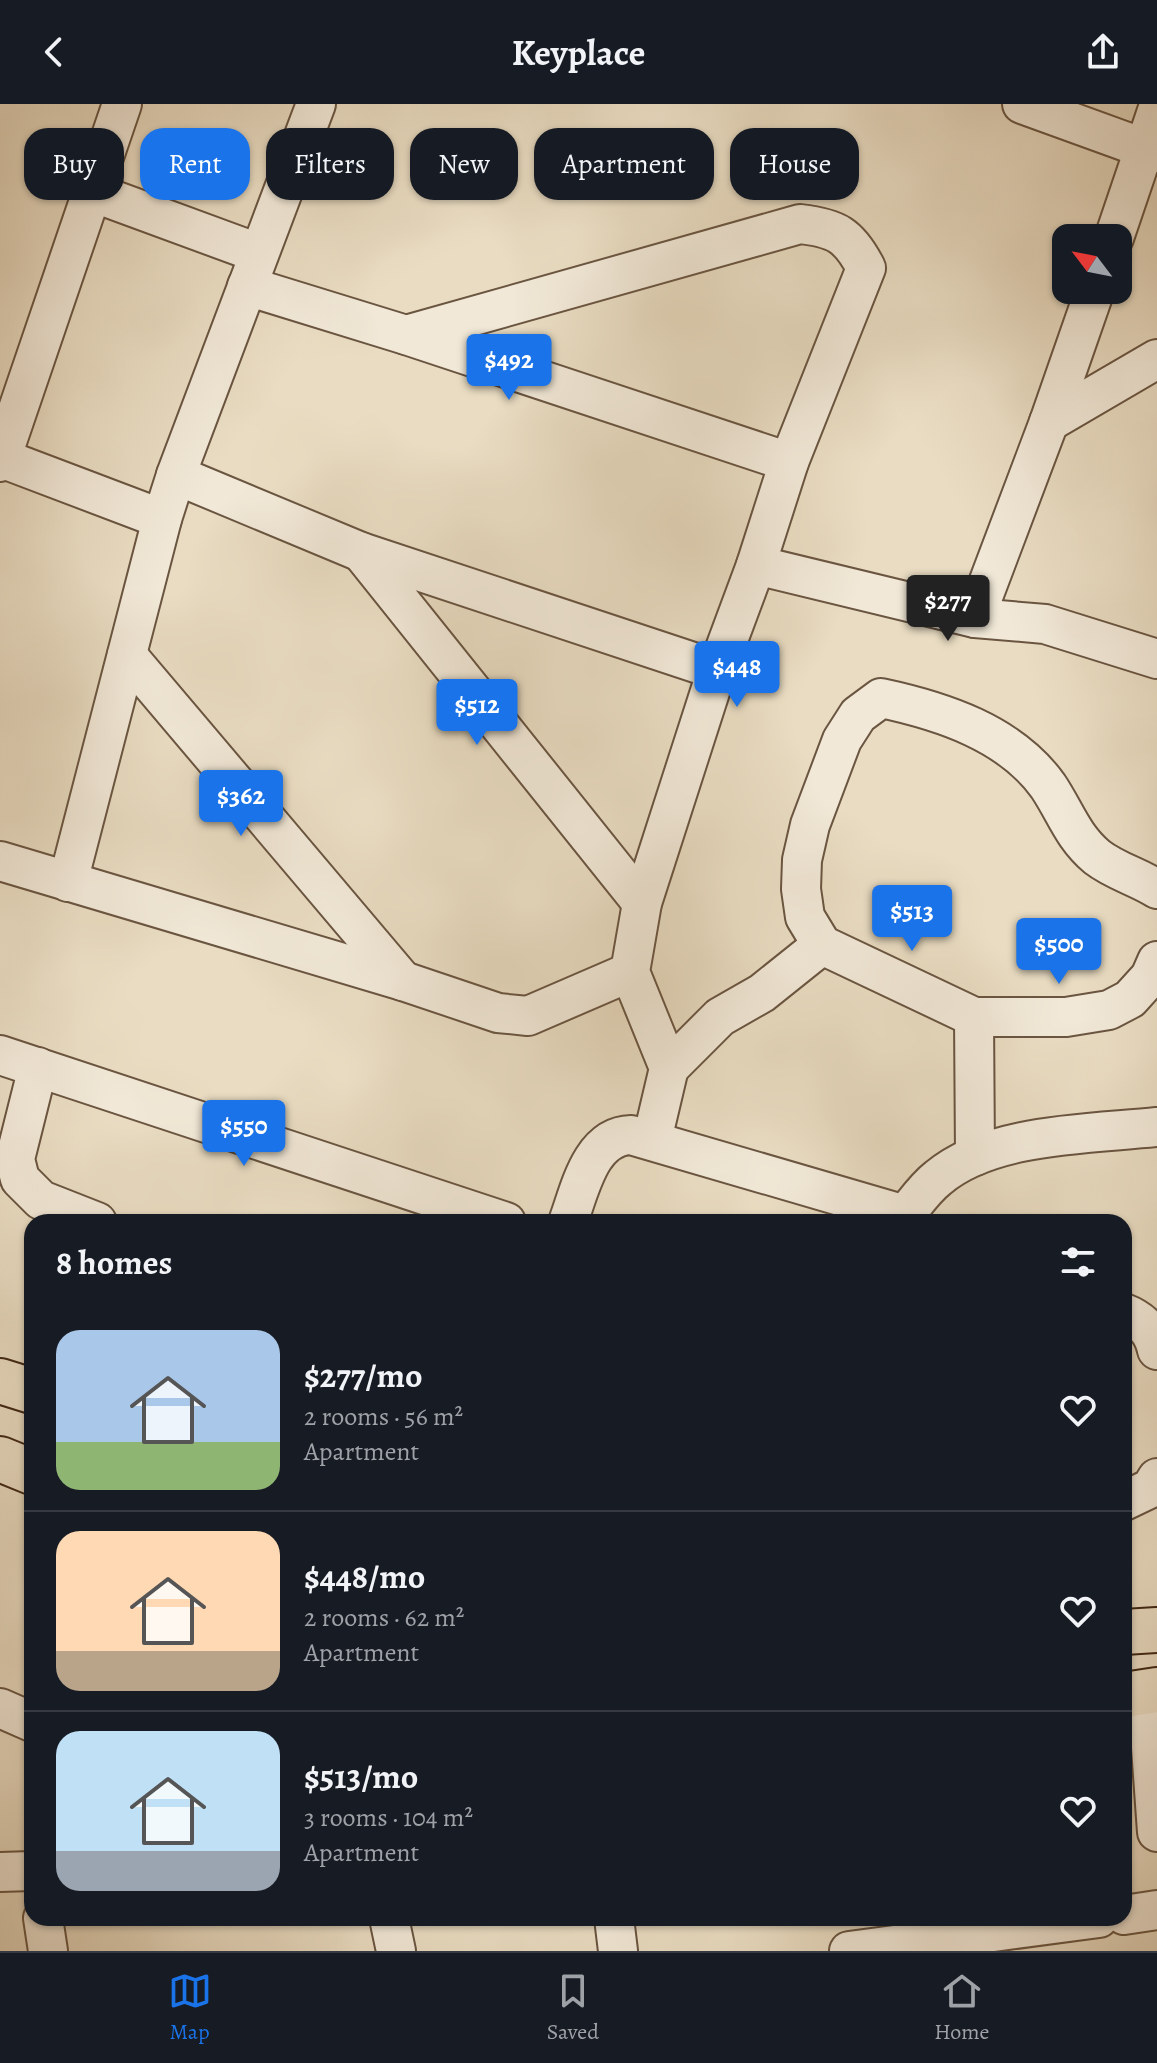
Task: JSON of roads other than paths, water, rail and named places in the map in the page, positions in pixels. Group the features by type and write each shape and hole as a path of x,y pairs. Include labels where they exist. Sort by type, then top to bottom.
{"main road":[{"path":"0,1381 24,1388"},
{"path":"0,1459 24,1469"},
{"path":"1132,1632 1157,1630"}],"street":[{"path":"114,128 122,104"},
{"path":"68,882 176,475 316,104"},
{"path":"1022,104 1151,151"},
{"path":"1120,224 1151,151 1157,111"},
{"path":"89,200 1,460 162,519"},
{"path":"109,200 252,269 406,335 789,462"},
{"path":"406,335 800,224 824,227 843,234 866,268 789,462 756,565 717,670 642,903 630,972 669,1068"},
{"path":"975,618 1090,304"},
{"path":"1049,422 1157,359"},
{"path":"176,475 361,552 717,670"},
{"path":"361,552 642,903"},
{"path":"756,565 975,618 1045,624 1152,652"},
{"path":"127,655 403,981"},
{"path":"1157,889 1098,857 1077,837 1049,787 1027,762 998,740 931,711 881,698 858,715 842,740 810,825 802,860 801,889 805,917 822,945 974,1017 1066,1017 1109,1010 1130,999 1150,977 1157,961"},
{"path":"0,861 403,981 498,1013 528,1016 630,972"},
{"path":"652,1140 669,1068 720,1017 762,993 822,945"},
{"path":"974,1017 975,1156"},
{"path":"0,1055 482,1214"},
{"path":"38,1067 15,1159 20,1179 41,1200 77,1214"},
{"path":"908,1214 938,1178 975,1156 1011,1143 1157,1127"},
{"path":"571,1214 592,1161 604,1144 617,1135 631,1135 888,1214"},
{"path":"1132,1316 1154,1337 1157,1350"},
{"path":"1132,1497 1151,1488 1157,1478"},
{"path":"1143,1692 1157,1832"},
{"path":"0,1708 24,1718"},
{"path":"0,1872 24,1871"},
{"path":"1132,1914 1157,1910"},
{"path":"44,1926 48,1951"},
{"path":"391,1926 396,1951"},
{"path":"615,1926 618,1951"},
{"path":"849,1951 1038,1926"}]}
